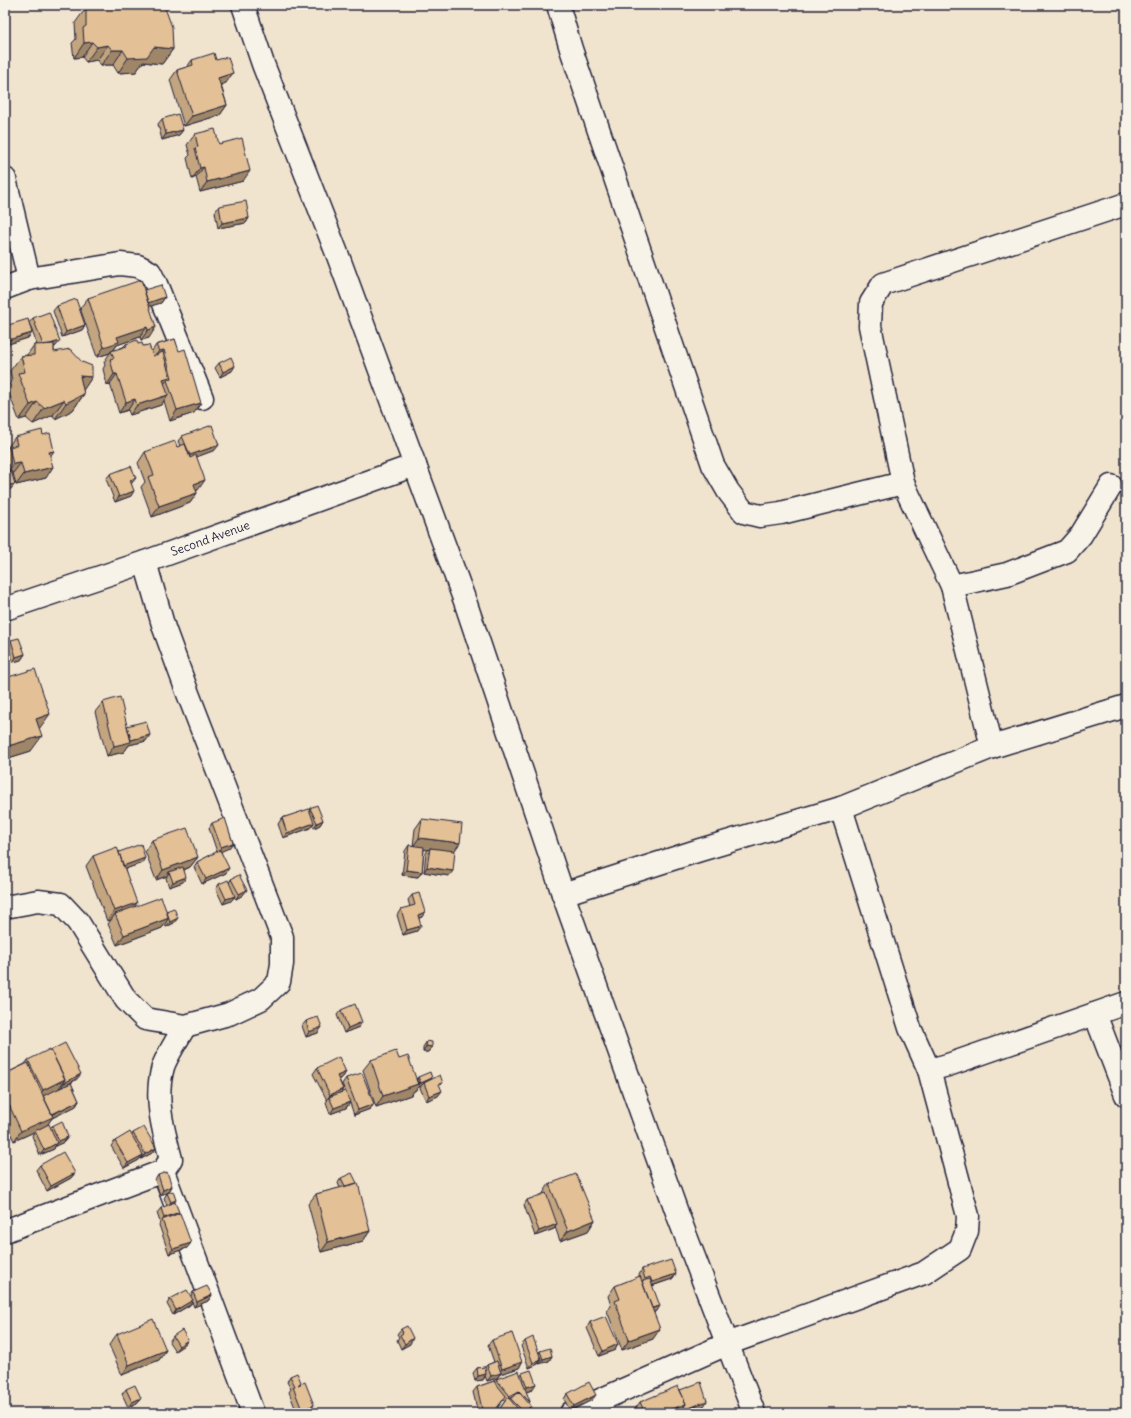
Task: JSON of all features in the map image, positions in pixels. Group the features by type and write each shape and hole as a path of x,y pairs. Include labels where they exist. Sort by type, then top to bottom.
{"street":[{"path":"243,5 263,64 338,256 466,604 563,894 676,1211 754,1413"},
{"path":"558,5 571,49 713,465 728,491 744,512 760,516 781,513 904,483"},
{"path":"5,179 29,279"},
{"path":"992,747 952,586 904,483 870,326 871,303 883,284 1126,204"},
{"path":"5,288 29,279 120,264 138,266 150,272 202,398"},
{"name":"Second Avenue","path":"5,609 145,562 415,465"},
{"path":"952,586 1007,574 1067,551 1081,535 1110,486"},
{"path":"5,907 38,901 61,904 78,922 126,1000 145,1019 185,1026 229,1014 261,999 280,982 282,937 184,684 164,628 145,562"},
{"path":"563,894 700,850 841,808 992,747 1126,706"},
{"path":"571,1413 727,1344 924,1273 960,1249 967,1231 968,1216 929,1070 910,1028 841,808"},
{"path":"929,1070 948,1065 1126,1003"},
{"path":"1095,1014 1126,1095"},
{"path":"5,1231 163,1171 171,1159 161,1119 159,1091 163,1066 185,1026"},
{"path":"163,1171 253,1413"}],"building":[{"path":"97,5 162,5 165,8 172,27 173,49 154,47 147,57 128,58 123,50 112,50 108,45 97,47 92,42 84,43 83,28 86,26 86,8 97,8"},
{"path":"214,53 216,60 228,57 233,73 218,78 227,105 192,116 177,70 193,65 192,60"},
{"path":"178,114 183,130 166,134 162,119"},
{"path":"215,129 219,144 242,138 250,171 207,182 204,167 200,168 195,148 198,147 195,134"},
{"path":"246,201 249,218 222,223 219,206"},
{"path":"141,280 156,327 148,330 147,327 117,337 119,342 104,347 88,298"},
{"path":"161,285 165,297 148,303 144,290"},
{"path":"76,299 85,325 66,332 57,306"},
{"path":"49,312 60,341 43,345 33,318"},
{"path":"28,319 32,333 5,341 5,326"},
{"path":"175,339 179,351 185,349 201,403 177,410 167,380 172,378 164,350 159,351 156,345"},
{"path":"137,340 138,344 142,343 143,346 149,345 153,356 163,352 170,377 163,379 168,395 137,405 135,399 126,402 117,374 114,374 110,359 114,358 111,351 127,346 126,344"},
{"path":"54,344 54,352 70,349 82,362 92,366 92,377 80,376 84,394 66,403 64,400 44,408 37,402 30,405 18,373 25,372 21,356 34,355 34,345"},
{"path":"231,357 235,366 223,372 219,363"},
{"path":"212,425 219,445 190,455 182,436"},
{"path":"42,430 43,435 50,433 54,451 49,452 53,467 24,474 21,463 13,464 9,447 17,445 15,437"},
{"path":"175,441 177,447 185,444 190,458 196,455 205,480 194,484 197,493 159,506 148,477 154,475 145,452"},
{"path":"131,466 136,478 130,480 134,491 119,497 110,474"},
{"path":"11,471 15,484 6,486 5,473"},
{"path":"19,638 25,654 16,657 11,640"},
{"path":"35,669 50,714 36,719 42,736 8,746 5,736 5,678"},
{"path":"120,697 131,742 114,746 103,702"},
{"path":"146,721 150,735 131,740 127,726"},
{"path":"317,805 323,820 317,823 310,808"},
{"path":"309,809 314,823 287,833 282,818"},
{"path":"225,818 233,843 221,847 212,823"},
{"path":"422,819 462,824 460,843 419,838"},
{"path":"187,828 198,857 163,870 152,840"},
{"path":"141,844 145,858 123,866 119,852"},
{"path":"409,845 424,847 422,872 406,870"},
{"path":"117,847 137,903 114,911 93,856"},
{"path":"430,848 455,851 453,871 427,867"},
{"path":"220,850 229,868 206,879 197,862"},
{"path":"183,867 186,877 173,882 169,872"},
{"path":"239,875 247,890 239,894 231,879"},
{"path":"228,880 235,896 226,899 219,884"},
{"path":"419,893 425,912 418,915 421,926 407,930 401,909 415,905 412,895"},
{"path":"161,897 169,918 124,935 115,914"},
{"path":"174,908 178,918 170,922 166,911"},
{"path":"355,1004 362,1022 348,1028 341,1010"},
{"path":"318,1017 322,1027 309,1032 306,1021"},
{"path":"427,1041 432,1042 432,1047 426,1046"},
{"path":"65,1043 81,1074 64,1083 65,1079 51,1050"},
{"path":"50,1049 65,1079 43,1090 28,1060"},
{"path":"396,1051 399,1059 408,1056 418,1084 383,1096 371,1060"},
{"path":"339,1057 346,1072 337,1076 343,1089 330,1095 317,1068"},
{"path":"28,1063 53,1117 21,1131 5,1096 5,1074"},
{"path":"430,1072 432,1078 421,1083 418,1077"},
{"path":"362,1073 374,1104 358,1110 346,1078"},
{"path":"440,1075 443,1083 439,1084 442,1091 429,1096 424,1083"},
{"path":"417,1078 420,1084 417,1085 416,1079"},
{"path":"71,1083 79,1101 52,1114 43,1096"},
{"path":"345,1091 350,1102 334,1108 329,1097"},
{"path":"62,1121 68,1137 59,1141 52,1126"},
{"path":"49,1124 57,1143 44,1150 35,1131"},
{"path":"144,1127 156,1148 145,1154 133,1133"},
{"path":"130,1132 143,1155 128,1163 115,1141"},
{"path":"63,1152 75,1173 51,1186 40,1165"},
{"path":"167,1172 172,1186 163,1190 158,1175"},
{"path":"352,1173 357,1183 345,1186 341,1178"},
{"path":"576,1174 595,1220 568,1231 549,1184"},
{"path":"358,1183 370,1231 328,1242 316,1194"},
{"path":"173,1191 176,1200 171,1202 167,1193"},
{"path":"546,1193 557,1224 539,1231 527,1200"},
{"path":"175,1202 179,1212 164,1218 161,1208"},
{"path":"180,1213 191,1243 173,1249 162,1220"},
{"path":"671,1260 676,1274 652,1282 650,1277 645,1279 642,1269"},
{"path":"640,1276 660,1329 629,1340 615,1301 620,1299 615,1286"},
{"path":"650,1279 660,1306 652,1308 642,1281"},
{"path":"207,1286 212,1295 197,1302 193,1292"},
{"path":"187,1290 193,1300 176,1310 170,1299"},
{"path":"606,1316 618,1344 603,1351 590,1322"},
{"path":"153,1319 166,1350 129,1365 117,1334"},
{"path":"407,1326 413,1338 405,1344 400,1335 403,1333 401,1329"},
{"path":"182,1330 188,1340 179,1346 173,1336"},
{"path":"512,1333 522,1362 502,1369 492,1340"},
{"path":"533,1337 541,1359 533,1363 525,1341"},
{"path":"550,1348 552,1356 543,1359 540,1351"},
{"path":"497,1361 501,1373 491,1376 487,1365"},
{"path":"485,1367 486,1374 478,1376 477,1368"},
{"path":"531,1370 536,1384 527,1387 522,1373"},
{"path":"519,1371 530,1402 519,1391 510,1396 496,1379"},
{"path":"297,1373 301,1382 298,1385 305,1382 314,1405 302,1410 293,1387 295,1386 290,1376"},
{"path":"494,1381 506,1396 493,1413 483,1413 477,1387"},
{"path":"589,1382 596,1395 574,1406 567,1394"},
{"path":"701,1382 707,1401 684,1410 686,1404 680,1390"},
{"path":"135,1385 141,1398 132,1402 126,1389"},
{"path":"678,1386 686,1404 661,1413 645,1413 640,1402"},
{"path":"519,1392 531,1406 524,1412 511,1399"},
{"path":"508,1397 521,1413 497,1413"}]}
